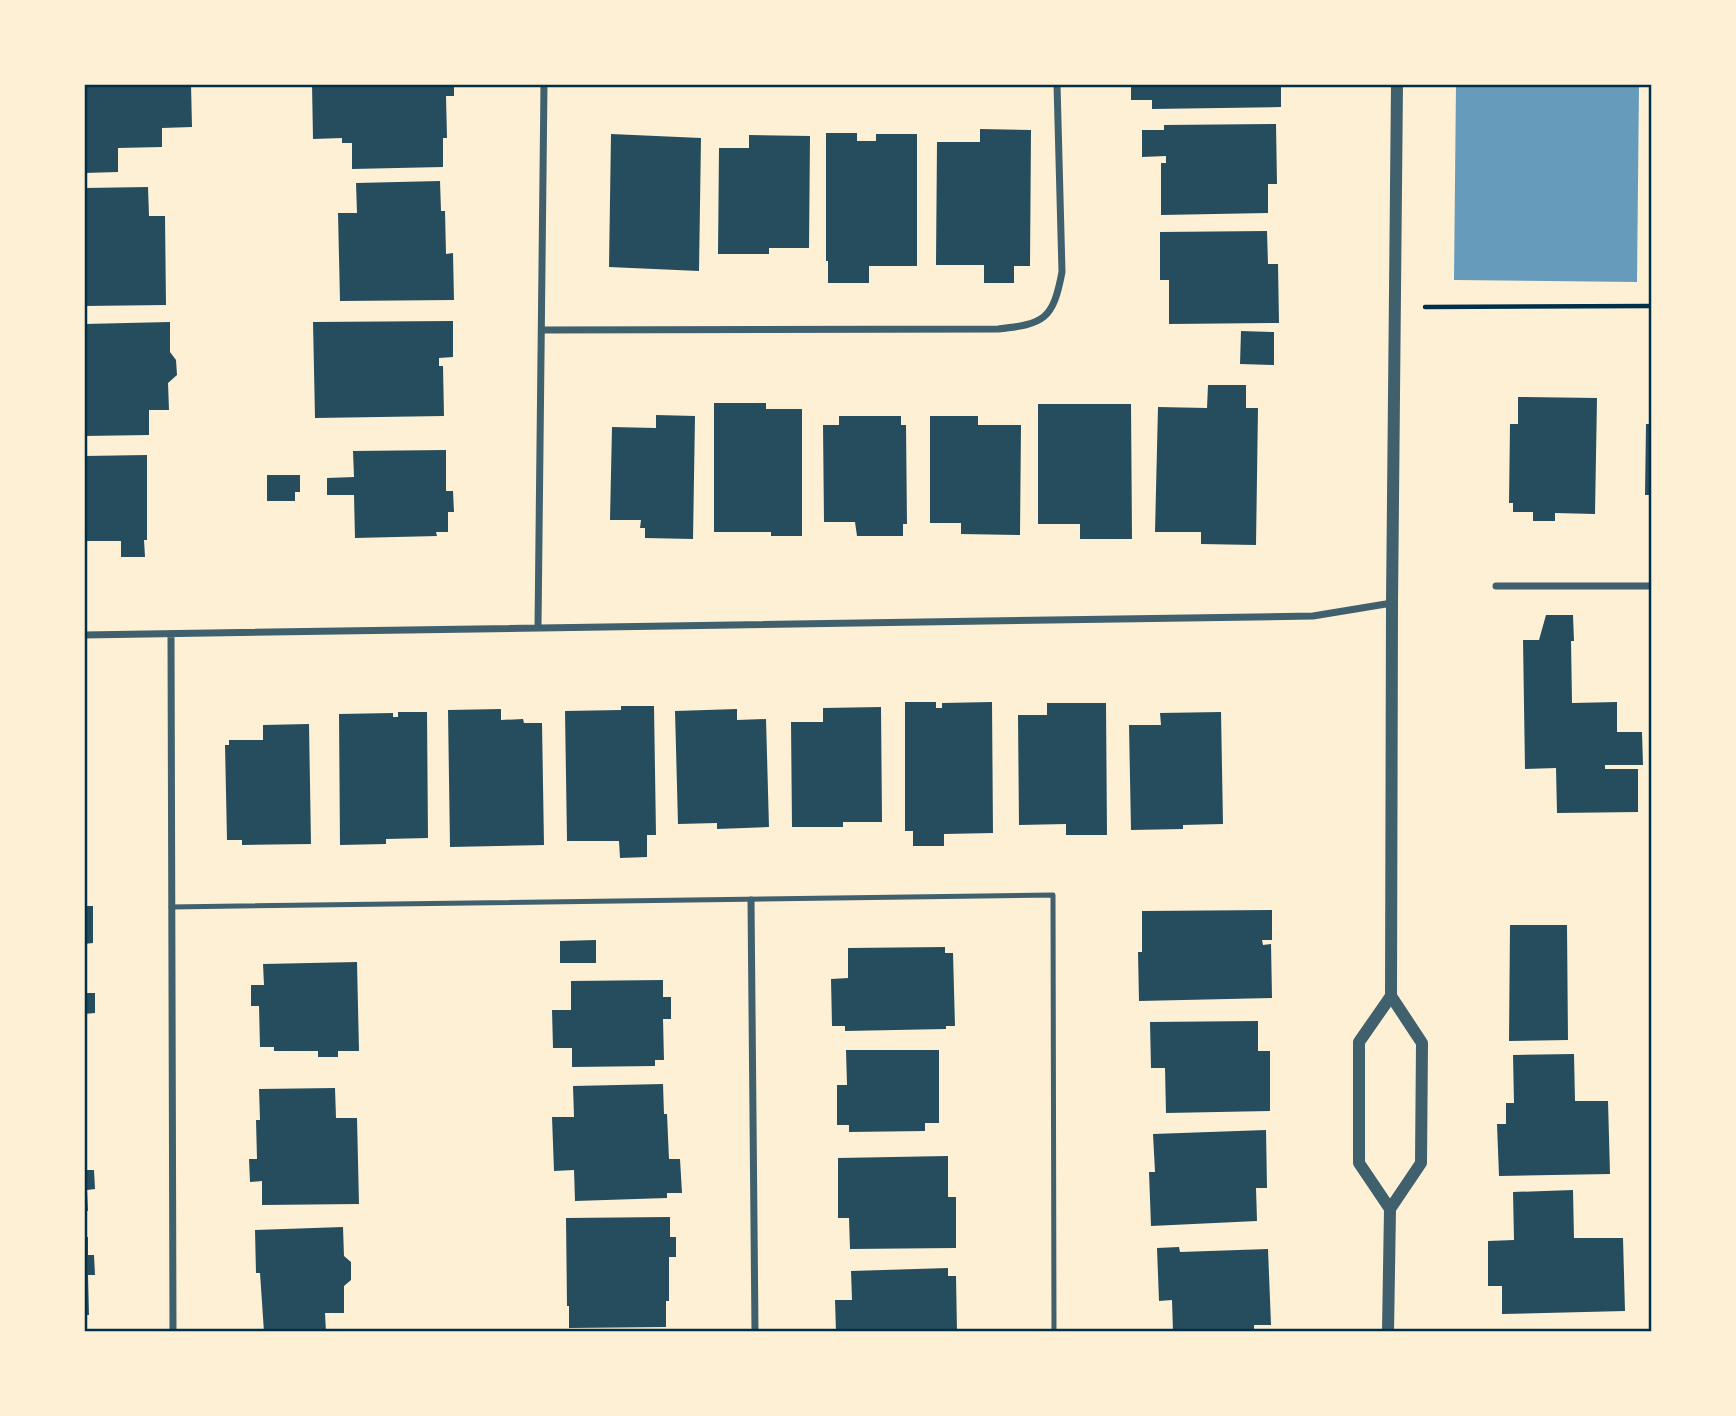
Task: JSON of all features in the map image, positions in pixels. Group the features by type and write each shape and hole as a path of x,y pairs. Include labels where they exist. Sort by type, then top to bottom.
{"street":[{"path":"538,627 544,84"},
{"path":"542,330 998,329 1027,326 1046,317 1058,295 1062,272 1057,84"},
{"path":"1388,1332 1390,1209 1421,1163 1422,1043 1391,996 1397,84"},
{"path":"1496,586 1652,586"},
{"path":"84,635 1313,616 1392,603"},
{"path":"171,634 173,1332"},
{"path":"751,900 755,1332"},
{"path":"1390,1209 1359,1163 1359,1042 1391,996"}],"lane":[{"path":"171,907 1053,895 1055,1332"}],"path":[{"path":"1395,308 1652,306"}],"water":[{"path":"1456,84 1639,84 1637,282 1454,280"}],"building":[{"path":"84,84 191,84 192,127 162,128 162,147 118,148 118,172 84,173"},
{"path":"312,84 454,84 454,96 446,96 447,138 443,138 443,167 352,169 352,143 342,143 342,138 313,139"},
{"path":"1131,84 1281,84 1281,107 1152,109 1152,100 1131,100"},
{"path":"1276,124 1277,184 1268,184 1268,213 1161,215 1161,163 1166,163 1166,156 1142,157 1142,130 1164,130 1164,125"},
{"path":"980,129 1031,130 1030,266 1014,266 1014,283 984,283 984,265 936,265 937,142 980,142"},
{"path":"826,133 857,133 857,141 876,141 876,134 917,134 917,266 869,266 869,283 828,283"},
{"path":"611,134 701,138 699,271 609,267"},
{"path":"749,135 810,136 809,248 769,248 769,254 718,254 719,148 749,148"},
{"path":"440,181 441,211 445,211 446,254 453,253 454,300 340,301 338,213 357,213 356,183"},
{"path":"148,187 149,216 165,216 166,305 84,306 84,188"},
{"path":"1267,231 1268,264 1278,264 1279,323 1169,324 1169,280 1160,280 1160,232"},
{"path":"453,321 453,357 439,358 439,366 443,366 444,416 315,418 313,322"},
{"path":"170,322 170,352 176,360 177,375 168,383 169,410 149,410 149,435 84,436 84,324"},
{"path":"1241,331 1274,332 1274,365 1240,364"},
{"path":"1208,385 1246,385 1246,408 1258,408 1256,545 1201,544 1201,532 1155,532 1158,407 1207,408"},
{"path":"1518,397 1597,398 1595,514 1555,513 1555,521 1533,521 1533,512 1513,512 1513,503 1509,503 1510,424 1518,424"},
{"path":"714,403 766,403 766,409 802,409 802,536 771,536 771,532 714,532"},
{"path":"1038,404 1131,404 1132,539 1080,539 1080,524 1038,524"},
{"path":"656,415 695,416 693,539 645,538 645,528 640,528 641,520 610,520 612,427 656,428"},
{"path":"839,416 901,416 901,425 906,425 907,524 903,524 903,536 857,536 855,522 824,522 823,425 839,425"},
{"path":"930,416 978,416 978,425 1021,425 1020,535 961,534 961,523 930,523"},
{"path":"1646,424 1652,424 1652,495 1645,495"},
{"path":"446,450 446,491 453,491 454,512 448,512 448,532 436,532 437,536 355,538 354,495 327,495 327,478 354,477 353,451"},
{"path":"147,455 145,557 121,557 121,541 84,541 84,456"},
{"path":"267,475 300,475 300,492 295,492 295,501 267,501"},
{"path":"1546,615 1573,615 1572,703 1617,702 1617,732 1642,732 1643,765 1605,765 1605,769 1638,769 1638,812 1557,813 1556,768 1525,769 1523,640 1539,640"},
{"path":"905,702 936,702 936,708 942,708 942,703 992,702 993,833 944,834 944,846 913,846 913,831 905,831"},
{"path":"1047,703 1106,703 1107,835 1066,835 1066,824 1019,825 1018,715 1047,715"},
{"path":"621,706 654,706 656,835 647,835 647,857 620,858 619,841 567,841 565,711 621,710"},
{"path":"881,707 882,822 843,822 843,827 792,827 791,722 823,722 823,708"},
{"path":"501,709 501,720 523,719 524,723 542,723 544,845 450,847 448,710"},
{"path":"737,709 737,720 766,719 769,827 717,829 717,823 678,824 675,711"},
{"path":"398,712 427,712 428,838 386,839 386,844 340,845 339,714 393,713 393,717 398,717"},
{"path":"1221,712 1223,824 1183,825 1183,829 1131,830 1129,725 1161,725 1160,713"},
{"path":"309,724 311,844 242,845 242,840 227,840 225,745 229,745 229,740 263,740 263,725"},
{"path":"84,906 93,906 93,943 84,944"},
{"path":"1272,910 1272,940 1262,940 1263,945 1271,944 1272,998 1139,1001 1138,952 1142,952 1142,911"},
{"path":"1510,925 1567,925 1568,1040 1509,1041"},
{"path":"596,940 596,963 560,963 560,941"},
{"path":"945,947 945,953 953,953 955,1026 946,1026 946,1029 845,1031 845,1026 832,1026 831,979 848,978 848,948"},
{"path":"357,962 359,1051 338,1051 338,1057 318,1057 318,1051 274,1051 274,1047 260,1047 259,1006 251,1006 251,985 264,985 263,964"},
{"path":"86,975 87,993 95,993 95,1013 84,1014 84,976"},
{"path":"663,980 663,997 671,997 671,1019 663,1019 664,1060 655,1060 655,1066 572,1067 572,1048 553,1048 552,1010 571,1010 571,981"},
{"path":"1258,1021 1258,1051 1270,1051 1270,1111 1166,1113 1165,1068 1151,1068 1150,1022"},
{"path":"846,1050 939,1050 939,1123 925,1123 925,1131 849,1132 849,1125 837,1125 837,1085 847,1085"},
{"path":"1574,1054 1575,1101 1608,1101 1610,1174 1499,1176 1497,1124 1506,1124 1506,1103 1514,1103 1513,1055"},
{"path":"663,1084 669,1159 680,1159 682,1193 667,1193 667,1198 575,1201 574,1170 554,1171 552,1117 574,1117 573,1086"},
{"path":"335,1088 336,1118 357,1118 359,1204 262,1205 262,1181 250,1182 249,1159 257,1159 256,1120 260,1120 259,1089"},
{"path":"1266,1130 1267,1188 1256,1188 1257,1221 1151,1226 1149,1172 1155,1172 1153,1134"},
{"path":"84,1132 87,1170 94,1170 95,1189 87,1190 88,1211 84,1211"},
{"path":"948,1156 948,1197 956,1197 956,1248 850,1249 849,1218 838,1218 838,1158"},
{"path":"1573,1190 1574,1238 1623,1238 1625,1311 1502,1314 1502,1286 1488,1286 1488,1241 1514,1240 1513,1192"},
{"path":"670,1217 670,1237 676,1237 676,1257 669,1257 666,1327 569,1328 566,1218"},
{"path":"343,1227 344,1256 351,1262 351,1280 344,1286 344,1313 325,1313 326,1332 264,1332 260,1273 256,1273 255,1230"},
{"path":"84,1237 88,1237 88,1255 94,1255 95,1275 88,1275 89,1315 84,1315"},
{"path":"1179,1247 1180,1252 1268,1249 1271,1325 1254,1325 1254,1332 1173,1332 1172,1300 1159,1301 1157,1248"},
{"path":"948,1268 948,1276 956,1276 957,1332 836,1332 835,1300 852,1300 851,1271"}]}
